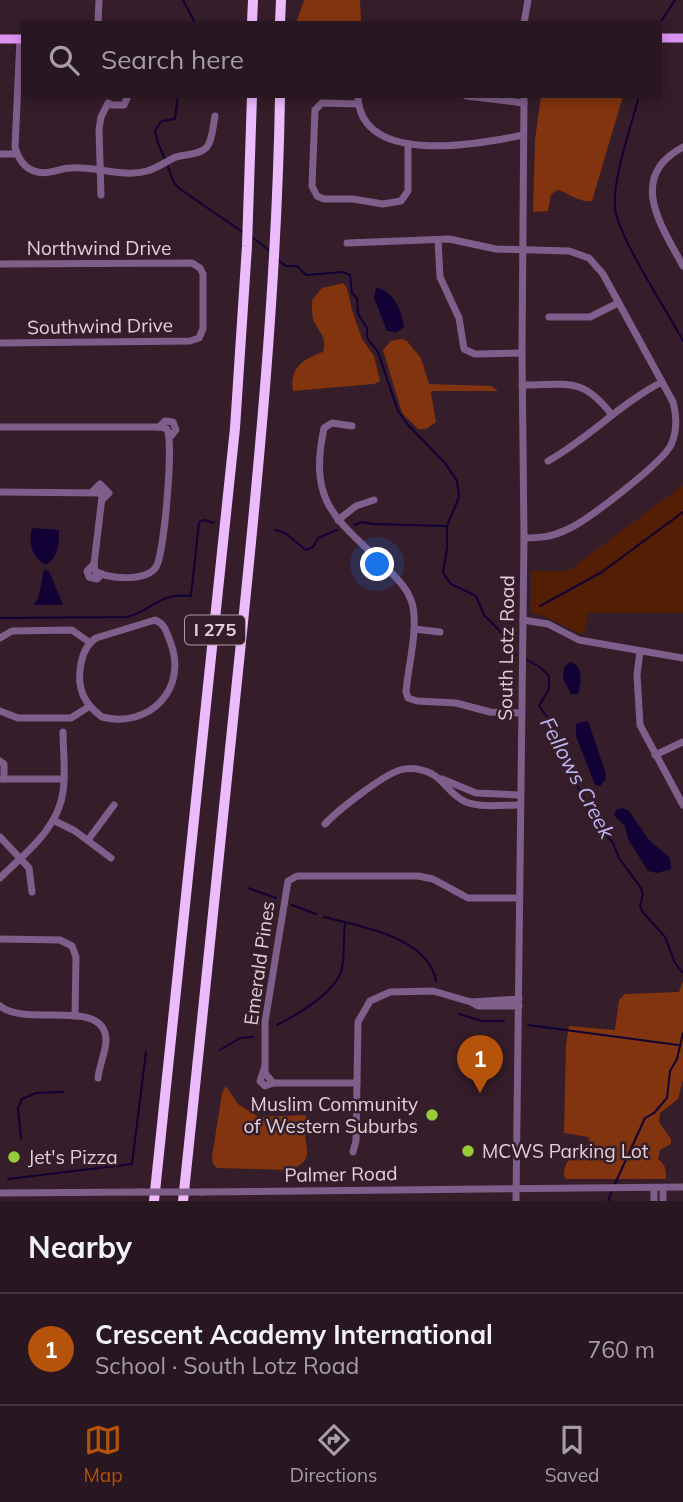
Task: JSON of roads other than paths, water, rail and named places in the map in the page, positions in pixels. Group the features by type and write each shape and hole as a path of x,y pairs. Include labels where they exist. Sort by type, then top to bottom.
{"highway":[{"path":"253,0 253,21"},
{"path":"280,21 281,0"},
{"name":"I 275","path":"154,1201 228,505 247,246 252,98"},
{"name":"I 275","path":"183,1201 268,364 279,98"}],"main road":[{"path":"662,38 683,38"},
{"path":"0,39 21,39"}],"street":[{"path":"98,21 99,0"},
{"path":"524,21 528,0"},
{"path":"21,39 15,139 17,154 22,163 37,172 47,173 72,167 141,173 206,148 211,140 215,116"},
{"path":"104,98 111,105 124,105 127,98"},
{"path":"487,98 524,100"},
{"path":"408,144 408,191 401,201 383,204 353,199 324,199 317,196 312,186 315,110 323,103 358,100 364,119 375,131 387,139 408,144 485,144 523,135"},
{"name":"South Lotz Road","path":"516,1201 524,538 524,100"},
{"path":"101,195 99,130 101,117 108,103"},
{"path":"683,147 660,166 652,188 654,211 683,266"},
{"path":"0,154 17,154"},
{"path":"438,240 440,277 457,312 464,349 475,354 522,353"},
{"path":"347,243 457,240 496,249 569,251 585,256 600,269 674,408 674,435 667,450 656,463 575,526 550,536 524,538"},
{"name":"Northwind Drive","path":"0,264 189,263 198,266 203,274 203,329 200,337"},
{"path":"549,317 590,317 618,303"},
{"name":"Southwind Drive","path":"0,343 190,341 200,337"},
{"path":"548,461 565,452 642,393 662,382"},
{"path":"522,385 582,387 599,398 612,415"},
{"path":"352,426 332,423 323,430 320,471 322,489 338,520 406,590 414,611 406,692 410,700 452,702 490,712 521,713"},
{"path":"0,492 100,493 102,500 95,571 102,574 144,576 159,562 169,471 170,437 167,429 2,425"},
{"path":"338,520 356,506 374,500"},
{"path":"155,620 163,624 174,652 173,677 168,693 138,718 106,718 90,706 82,688 82,655 89,642 155,620"},
{"path":"523,620 548,624 579,640 683,658"},
{"path":"414,629 440,632"},
{"path":"0,638 12,631 72,631 89,642"},
{"path":"640,651 637,675 638,716 644,736 683,805"},
{"path":"0,711 18,718 71,718 90,706"},
{"path":"0,878 41,838 61,802 64,779 63,732"},
{"path":"655,755 683,742"},
{"path":"0,761 4,764 2,779 64,779"},
{"path":"325,824 334,814 397,771 420,769 472,792 520,794"},
{"path":"438,778 458,798 469,803 520,805"},
{"path":"469,803 472,792"},
{"path":"88,840 114,805"},
{"path":"53,820 88,840 111,858"},
{"path":"0,837 31,872 32,892"},
{"name":"Emerald Pines","path":"357,1083 270,1080 265,1086 260,1081 265,1066 267,1010 286,885 291,879 302,876 418,876 433,879 468,898 519,898"},
{"path":"0,939 60,940 72,946 76,957 75,1016"},
{"path":"353,1152 356,1141 358,1022 365,1007 374,998 390,992 433,991 478,1006 519,1003"},
{"path":"0,1006 19,1015 75,1016 95,1020 105,1033 106,1043 97,1078"},
{"name":"Palmer Road","path":"0,1193 683,1187"},
{"path":"654,1188 654,1201"},
{"path":"663,1188 663,1201"}],"waterway":[{"name":"Fellows Creek","path":"183,0 194,21"},
{"path":"661,21 675,0"},
{"name":"Fellows Creek","path":"165,159 155,130 162,121 175,119 178,98"},
{"path":"638,98 620,166 615,207 633,254 683,341"},
{"name":"Fellows Creek","path":"167,164 174,183 180,189 244,233"},
{"name":"Fellows Creek","path":"252,237 270,251"},
{"name":"Fellows Creek","path":"278,260 286,266 297,266 306,275 343,272 350,275 352,293 357,298 358,314 367,328 367,338 378,352 398,411 445,463 457,481 459,497 447,526 443,573 451,584 476,596 484,615 499,630 516,655"},
{"path":"540,606 602,572 683,512"},
{"path":"0,618 127,617 163,599 191,596 199,522 205,520 214,523"},
{"path":"354,525 362,522 446,526"},
{"path":"275,530 285,533 306,550 313,547 318,538 337,530"},
{"path":"506,639 516,633"},
{"name":"Fellows Creek","path":"527,660 549,676 549,689 539,706 553,725 556,739 572,761 572,775 595,821 613,843 619,858 641,888 642,911 665,937 675,963 683,973"},
{"path":"248,888 276,898"},
{"path":"292,905 316,914"},
{"path":"324,917 373,930 407,944 431,966 436,981"},
{"path":"277,1025 316,1001 339,977 343,962 345,923"},
{"path":"459,1014 482,1021 504,1021"},
{"path":"528,1025 678,1045"},
{"name":"Fellows Creek","path":"614,1186 645,1118 654,1113 667,1098 670,1071 677,1059 683,1033"},
{"path":"220,1050 240,1038 253,1037"},
{"path":"8,1179 132,1164 146,1052"},
{"path":"21,1139 18,1108 22,1099 36,1093 63,1092"},
{"name":"Fellows Creek","path":"608,1201 612,1191"}],"place":[{"name":"Crescent Academy International","path":"480,1093"},
{"name":"Muslim Community of Western Suburbs","path":"432,1115"},
{"name":"MCWS Parking Lot","path":"468,1151"},
{"name":"Jet's Pizza","path":"14,1157"}]}
